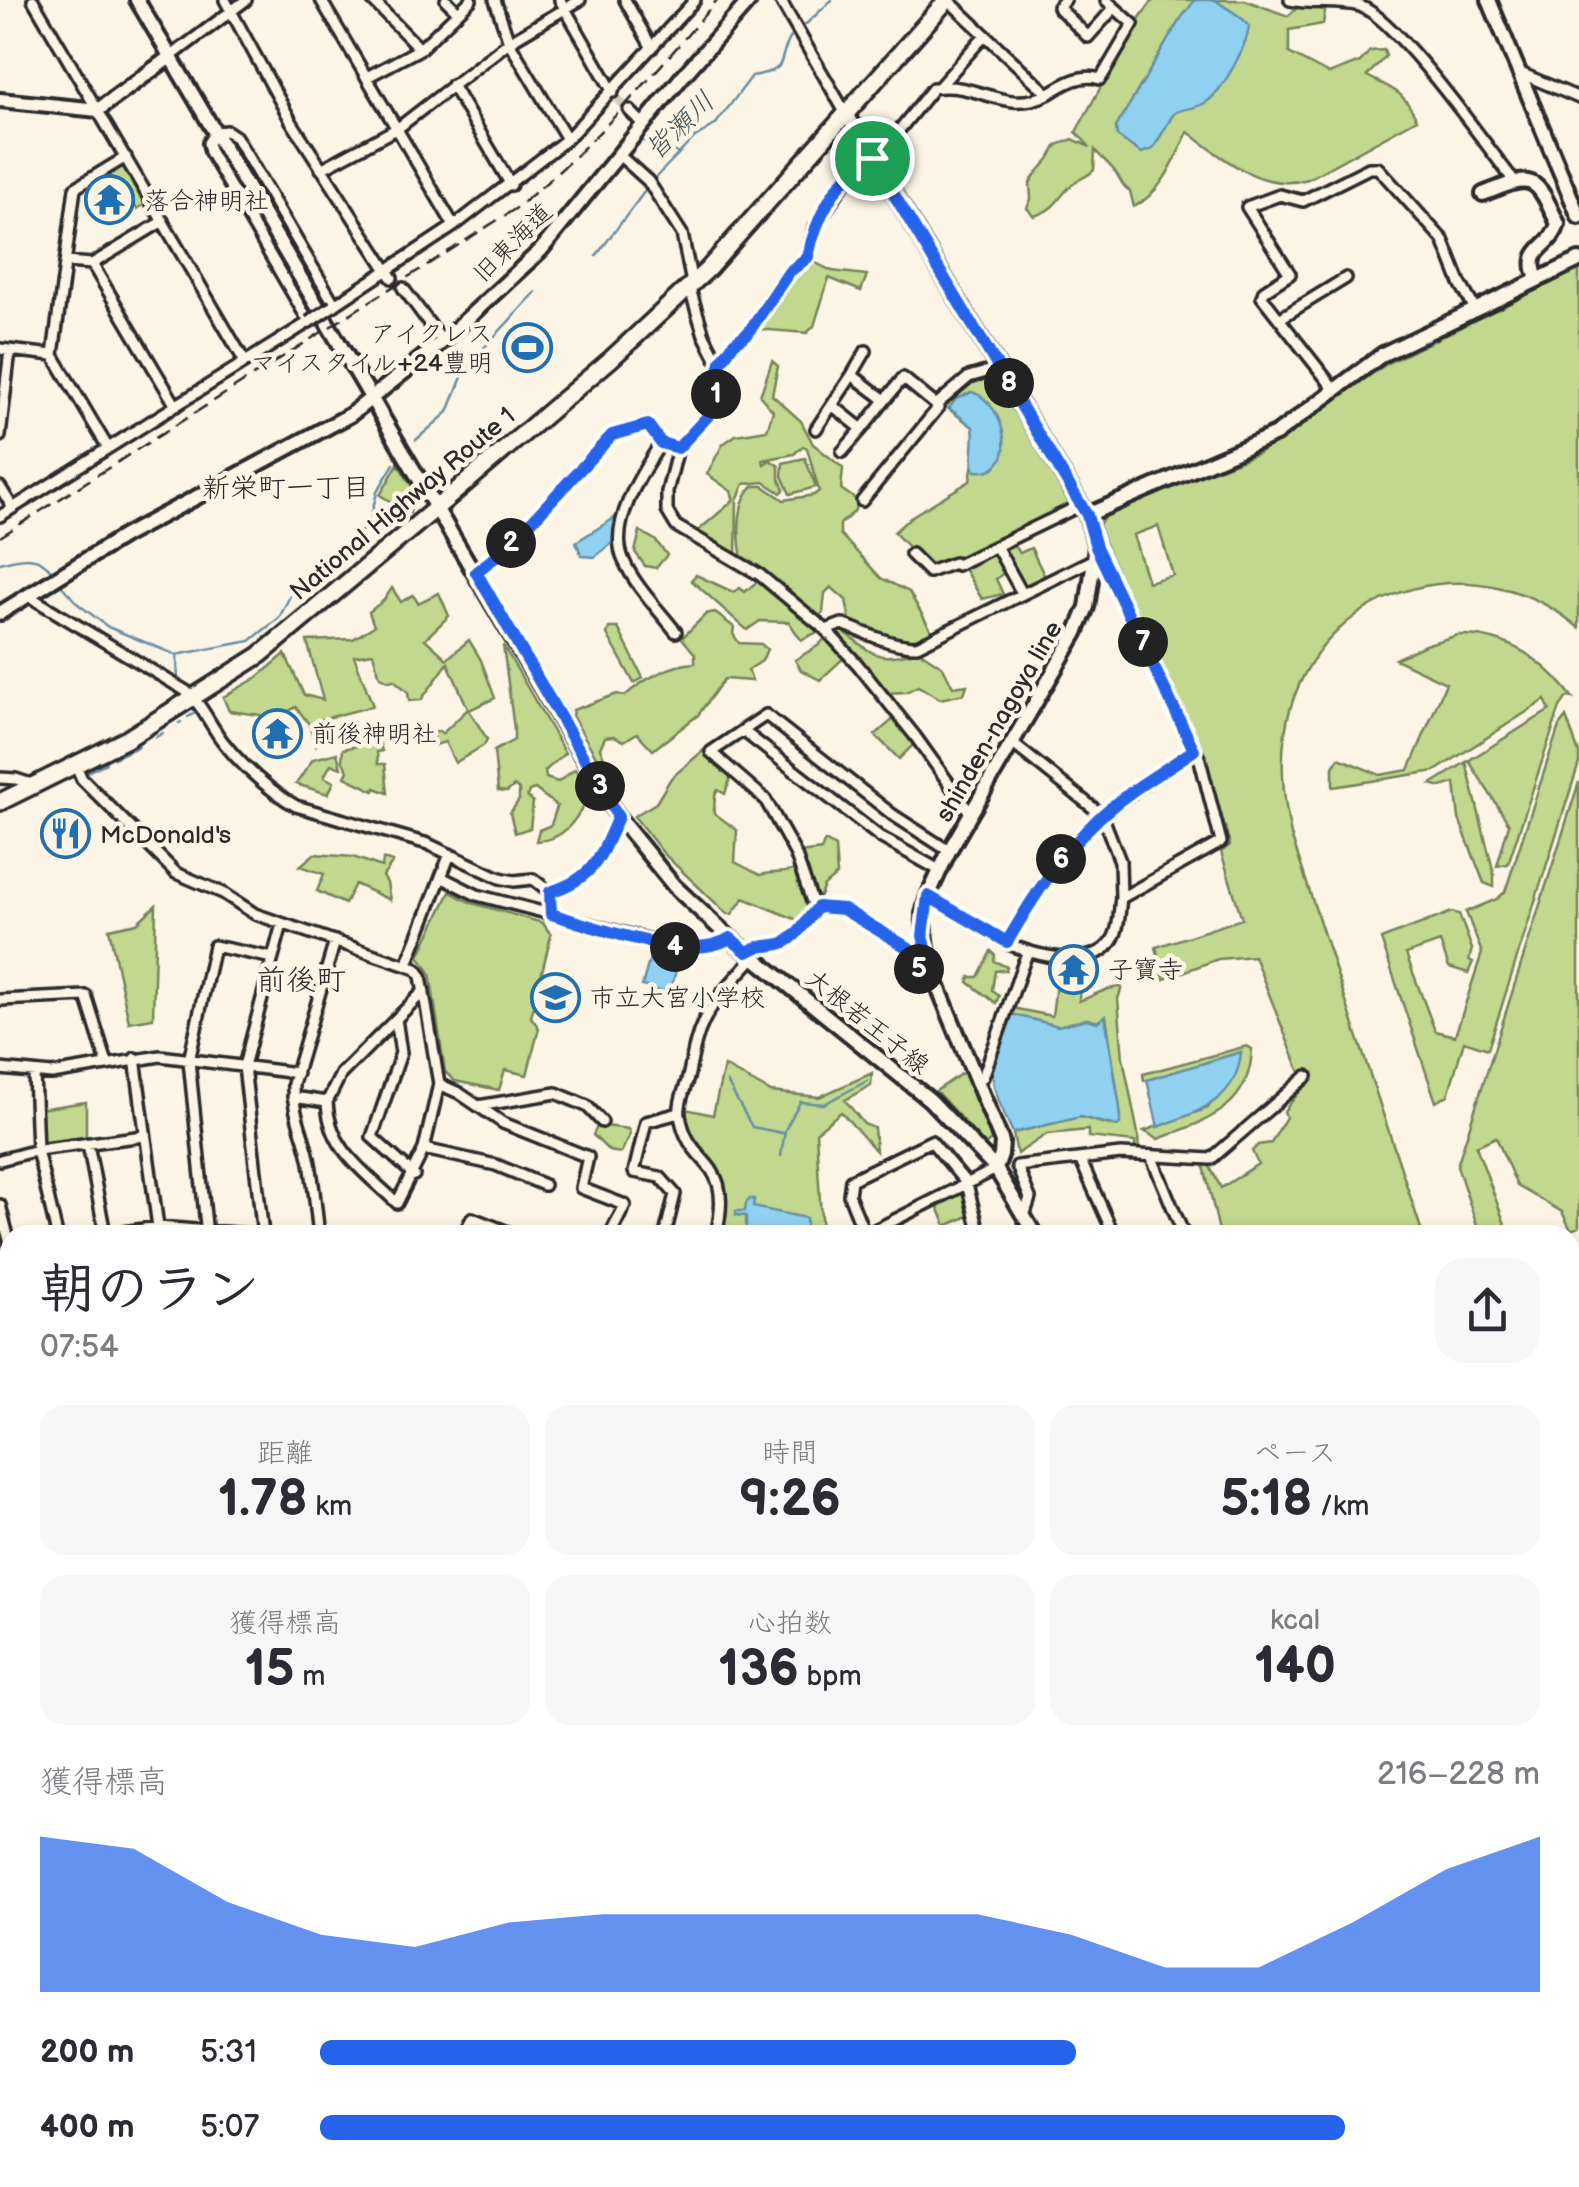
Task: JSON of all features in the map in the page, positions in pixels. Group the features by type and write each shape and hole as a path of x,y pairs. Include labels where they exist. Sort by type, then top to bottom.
{"highway":[{"name":"National Highway Route 1","path":"0,802 127,739 191,695 260,656 435,509 691,284 948,0"}],"street":[{"path":"33,0 245,362"},
{"name":"大根若王子線","path":"137,0 618,817 674,886 730,938 930,1100 996,1169"},
{"path":"224,0 389,275"},
{"path":"0,100 98,110 246,0"},
{"path":"321,0 454,226"},
{"path":"372,0 420,49"},
{"path":"446,0 458,12"},
{"path":"367,77 420,49 471,0"},
{"path":"495,0 509,42 568,139"},
{"path":"322,169 398,128 509,42 562,5 580,0"},
{"path":"626,0 652,48"},
{"path":"0,516 334,305 389,275 511,185 614,95 695,0"},
{"name":"旧東海道","path":"0,613 66,570 324,430 373,398 442,342 540,250 750,0"},
{"path":"780,0 846,114"},
{"path":"948,0 1048,94"},
{"path":"1064,0 1058,8 1088,37 1114,8"},
{"path":"971,814 915,736 826,630 760,574 676,526 667,511 667,492 678,448 708,416 720,366 734,343 748,333 789,272 808,257 814,228 847,178 884,149 933,88 982,91 1023,104 1074,80 1088,76 1100,79 1132,24 1106,0"},
{"path":"1290,0 1361,6 1377,18 1416,56 1514,181"},
{"path":"1489,0 1579,217"},
{"path":"562,5 614,95"},
{"path":"939,87 985,35"},
{"path":"1518,72 1579,98"},
{"path":"452,86 511,185"},
{"path":"629,110 644,125"},
{"name":"shinden-nagoya line","path":"846,114 1084,510 1096,552 1088,607 939,870 928,896 923,936 934,977 1002,1142 996,1169 1028,1225"},
{"path":"309,322 210,152 208,143 215,132 227,131 236,137 334,305"},
{"path":"619,156 650,183 682,234 704,335 720,366"},
{"path":"108,448 53,355 74,188 126,157"},
{"path":"1335,390 1262,294 1290,274 1247,207 1280,195 1303,201 1369,168 1378,168 1443,240 1475,309"},
{"path":"1483,194 1514,181 1533,182 1541,188 1558,224 1555,234 1533,257 1531,263 1537,279"},
{"path":"66,262 92,264 163,221"},
{"path":"911,554 932,572 958,565 1084,510 1263,441 1383,354 1579,260"},
{"path":"92,264 176,406"},
{"path":"1279,319 1346,278"},
{"path":"403,288 442,342"},
{"path":"0,436 5,349 53,355"},
{"path":"816,429 866,351"},
{"path":"936,405 969,377 1000,368"},
{"path":"852,375 885,400"},
{"path":"842,452 903,378 938,408 862,501"},
{"path":"832,405 862,428"},
{"path":"476,572 507,548 612,435 648,425 661,443 678,448"},
{"path":"661,443 623,512 621,550 627,566 676,632"},
{"path":"0,487 13,508"},
{"path":"996,546 1022,594"},
{"path":"826,630 842,624 874,638 917,646 1096,552 1200,760 1221,842 1120,898"},
{"path":"27,595 191,695 224,744 279,796 296,806 450,854 500,878 533,879 550,892 551,914"},
{"path":"815,910 796,854 765,799 711,752 766,715 893,815 949,851"},
{"path":"743,731 880,838 939,870"},
{"path":"928,896 1027,953 1084,958 1114,939 1120,860 1102,815 1012,742"},
{"path":"1007,942 1027,906 1065,854 1102,815 1194,750"},
{"path":"75,764 82,780 176,874 223,893 255,914 407,964 421,976 424,992 439,1084 424,1148 397,1203 348,1159 328,1120 326,1102 341,1074 424,992"},
{"path":"0,778 34,784"},
{"path":"550,892 583,879 618,817"},
{"path":"407,964 450,854"},
{"path":"441,877 477,895 681,948 730,938"},
{"path":"718,1225 722,1188 715,1172 690,1140 678,1113 701,1026 750,954 760,944 778,945 791,940 815,910 843,909 910,949 920,973 934,977"},
{"path":"260,1225 244,1066 282,924"},
{"path":"318,1225 310,1159 296,1122 293,1097 334,941"},
{"path":"206,1225 189,1061 214,946 273,958"},
{"path":"977,1080 983,1077 1027,953"},
{"path":"0,1000 86,996 108,1063"},
{"path":"396,1019 401,1053 372,1138 414,1174"},
{"path":"0,1068 52,1074 160,1056 297,1073"},
{"path":"134,1058 158,1225"},
{"path":"34,1073 37,1150 56,1225"},
{"path":"1023,1217 1030,1198 1016,1166 1121,1154 1211,1159 1307,1076"},
{"path":"439,1084 503,1123 588,1156 582,1188 626,1205 615,1225"},
{"path":"478,1106 556,1094 587,1106 602,1122"},
{"path":"293,1097 326,1102"},
{"path":"667,1225 675,1194 660,1177 634,1172 646,1122 678,1113"},
{"path":"0,1160 37,1150 144,1136"},
{"path":"861,1225 849,1195 851,1180 931,1141 966,1184 977,1225"},
{"path":"88,1144 102,1225"},
{"path":"424,1148 496,1165 544,1186"},
{"path":"1152,1158 1180,1225"},
{"path":"1080,1159 1110,1225"},
{"path":"885,1225 996,1169"},
{"path":"468,1225 472,1218 490,1225"}],"green space":[{"path":"1153,0 1245,0 1288,16 1299,6 1326,6 1323,24 1289,30 1289,53 1329,74 1360,62 1370,51 1384,50 1386,56 1367,76 1397,92 1417,119 1308,179 1291,182 1259,177 1244,170 1188,132 1160,184 1134,207 1130,191 1095,150 1094,170 1073,184 1048,210 1034,216 1027,208 1030,183 1057,145 1073,139 1090,147 1076,132 1136,23"},
{"path":"122,164 155,222 144,205 137,209 122,185 116,187 111,178 105,179 103,175"},
{"path":"810,260 832,271 867,275 861,291 829,278 814,326 807,333 755,329 790,274"},
{"path":"1579,269 1579,628 1540,602 1498,587 1455,583 1413,589 1374,604 1339,629 1311,663 1291,706 1284,738 1284,787 1291,835 1420,1225 1218,1225 1203,1162 1208,1163 1221,1188 1258,1164 1252,1151 1258,1145 1271,1143 1286,1117 1284,1111 1305,1085 1254,956 1218,959 1164,979 1156,947 1242,919 1221,852 1230,845 1206,762 1097,527 1110,511 1259,453 1388,363","holes":["1158,526 1173,575 1148,582 1133,535"]},
{"path":"772,361 778,366 772,395 801,421 813,444 843,468 841,489 858,501 854,512 840,524 840,534 881,578 909,592 934,635 912,641 870,631 850,621 846,600 831,587 825,593 823,613 816,619 743,564 741,512 753,486 763,486 784,500 819,491 807,448 803,446 794,454 763,460 764,464 770,460 779,466 784,490 781,493 764,482 744,484 737,500 736,559 693,535 734,500 731,491 707,474 723,444 736,435 767,430 773,411 760,396"},
{"path":"994,372 1071,506 958,561 929,569 894,532 912,516 970,481 976,443 973,427 943,405 972,380"},
{"path":"805,458 816,487 790,494 782,476 783,463"},
{"path":"398,464 414,490 410,513 380,495"},
{"path":"640,531 655,540 667,555 656,568 645,566 635,552"},
{"path":"1011,543 1020,553 1031,548 1046,579 1023,591 1000,548"},
{"path":"996,552 1006,571 996,579 1003,594 982,599 963,567"},
{"path":"696,575 733,592 740,588 745,592 760,579 822,630 801,640 789,622 760,621 747,630 691,580"},
{"path":"392,588 401,602 413,595 418,603 439,593 449,616 425,639 447,659 469,640 481,660 495,698 469,710 487,739 484,745 455,763 445,742 435,745 430,734 442,734 468,709 448,663 421,700 409,701 408,692 394,680 380,677 373,653 354,656 373,706 316,721 321,739 316,745 309,724 296,707 271,722 260,715 229,711 223,697 258,677 285,654 304,695 323,700 307,641 353,639 374,626 369,612"},
{"path":"714,612 734,627 733,634 739,643 761,644 767,649 762,661 748,670 752,681 724,679 698,715 653,750 637,733 624,741 605,737 600,748 608,767 605,772 572,716 573,710 617,694 625,696 657,674 695,663 695,654 682,638 706,614"},
{"path":"609,628 618,628 643,678 634,683 607,634"},
{"path":"843,631 878,655 919,651 943,667 953,687 967,685 964,694 940,699 918,686 906,692 886,693 832,634"},
{"path":"1458,635 1509,644 1537,661 1573,698 1567,697 1560,707 1508,864 1497,866 1509,824 1467,762 1550,710 1545,700 1435,771 1333,787 1333,767 1339,758 1380,775 1409,770 1446,683 1395,659"},
{"path":"827,636 846,656 820,680 801,670 795,660"},
{"path":"503,645 565,753 545,771 546,778 558,782 575,769 591,794 570,826 546,840 536,841 539,830 551,825 557,806 535,789 529,791 527,797 533,802 530,828 515,833 510,813 519,800 519,790 514,786 507,792 498,791 494,751 514,740"},
{"path":"897,716 916,742 899,759 875,735"},
{"path":"1566,717 1579,763 1488,1049 1464,1041 1448,1095 1436,1102 1381,939 1452,912 1459,914 1472,949 1469,960 1473,962 1468,973 1449,967 1440,942 1406,954 1435,1031 1455,1036 1482,953 1466,912 1505,892 1559,726"},
{"path":"379,741 382,751 377,752 378,764 385,764 388,793 375,788 374,791 345,777 348,771 342,760 343,749"},
{"path":"704,750 732,774 725,794 718,790 715,795 714,813 737,830 735,862 760,875 799,868 813,910 802,922 744,898 732,914 727,914 664,854 634,816 656,803 671,778"},
{"path":"337,753 341,768 331,764 324,777 334,782 328,794 296,784 313,759"},
{"path":"1466,762 1494,887 1484,883 1459,819 1455,783 1441,787 1431,784"},
{"path":"1579,782 1579,1225 1568,1225 1562,1212 1517,1186 1496,1137 1476,1146 1505,1225 1477,1225 1457,1166"},
{"path":"825,841 835,847 837,875 824,886 818,901 799,853 821,850"},
{"path":"314,854 353,857 382,867 383,859 393,862 383,876 390,900 355,884 345,904 317,891 324,874 300,866"},
{"path":"450,892 472,903 543,923 551,935 531,1017 539,1028 527,1075 505,1070 499,1090 455,1081 445,1072 430,973 419,956"},
{"path":"156,905 153,1018 129,1022 109,929 137,923"},
{"path":"991,951 994,961 1007,967 995,971 992,990 999,996 996,1003 968,982 970,977 978,977"},
{"path":"1058,968 1065,971 1067,979 1080,983 1079,1001 1122,987 1118,999 1123,1058 1139,1153 1135,1152 1135,1142 1088,1137 1088,1130 1047,1134 1017,1154 1013,1133 1080,1117 1109,1125 1121,1117 1106,1016 1098,1022 1087,1019 1058,1026 1011,1014 1012,1008 1052,1016"},
{"path":"1247,1046 1252,1049 1243,1086 1222,1110 1158,1139 1144,1131 1208,1108 1240,1052 1144,1081 1143,1074"},
{"path":"724,1066 771,1092 819,1097 872,1073 871,1085 845,1100 864,1124 874,1128 876,1151 841,1112 816,1132 821,1225 722,1225 725,1186 719,1170 690,1130 686,1109 713,1115"},
{"path":"964,1072 989,1131 991,1140 985,1145 936,1091"},
{"path":"86,1102 86,1139 40,1143 38,1109"},
{"path":"598,1125 628,1129 630,1134 621,1153 609,1151 593,1135"},
{"path":"963,1187 971,1215 946,1225 936,1202"}],"water":[{"path":"1195,0 1216,0 1242,19 1249,26 1244,45 1212,98 1174,113 1153,149 1141,153 1117,136 1116,127"},
{"path":"972,392 993,409 1004,438 999,463 990,470 975,471 973,427 949,408 956,399"},
{"path":"616,517 620,519 619,537 595,557 582,556 576,542"},
{"path":"652,950 679,958 670,994 642,986"},
{"path":"1011,1014 1058,1026 1087,1019 1097,1022 1105,1016 1120,1124 1080,1117 1013,1133 993,1074 993,1063"},
{"path":"1241,1052 1238,1069 1224,1093 1201,1110 1158,1127 1147,1080"},
{"path":"754,1199 753,1207 806,1218 806,1225 746,1225 746,1216 736,1215 736,1211 745,1211 746,1203"}],"waterway":[{"name":"皆瀬川","path":"805,25 832,0"},
{"name":"皆瀬川","path":"652,181 695,137 715,125 752,76 778,67 793,34"},
{"path":"644,141 653,145 663,143 678,154"},
{"name":"皆瀬川","path":"596,256 648,187"},
{"name":"皆瀬川","path":"416,440 448,412 466,367 536,292"},
{"name":"皆瀬川","path":"59,583 108,627 176,655 250,641 279,618 297,582 369,525 377,492 394,464"},
{"name":"皆瀬川","path":"0,563 35,559 52,572"},
{"path":"177,656 178,683"},
{"path":"188,717 197,712"},
{"path":"156,737 163,733"},
{"path":"114,758 139,746"},
{"path":"87,772 106,763"},
{"path":"781,1156 785,1130 800,1102 824,1104 867,1081"},
{"path":"727,1082 752,1127 782,1133"}],"tunnel":[{"path":"617,99 629,110"}],"railway":[{"path":"0,537 515,209 596,136 717,0"}],"place":[{"name":"落合神明社","path":"109,200"},
{"name":"アイクレス マイスタイル+24豊明","path":"528,347"},
{"name":"前後神明社","path":"277,733"},
{"name":"McDonald's","path":"65,834"},
{"name":"子寶寺","path":"1073,969"},
{"name":"市立大宮小学校","path":"555,997"}],"district":[{"name":"新栄町一丁目","path":"286,487"},
{"name":"前後町","path":"301,980"}],"route":[{"path":"872,158 1087,515 1096,547 1194,750 1102,815 1065,854 1027,906 1007,942 928,896 923,936 934,977 920,973 910,949 843,909 818,907 791,940 778,945 760,944 747,952 730,938 681,948 551,914 550,892 583,879 618,817 476,572 507,548 612,435 648,425 661,443 678,448 708,416 721,362 734,343 748,333 789,272 808,257 814,228 847,178 872,158"}]}
